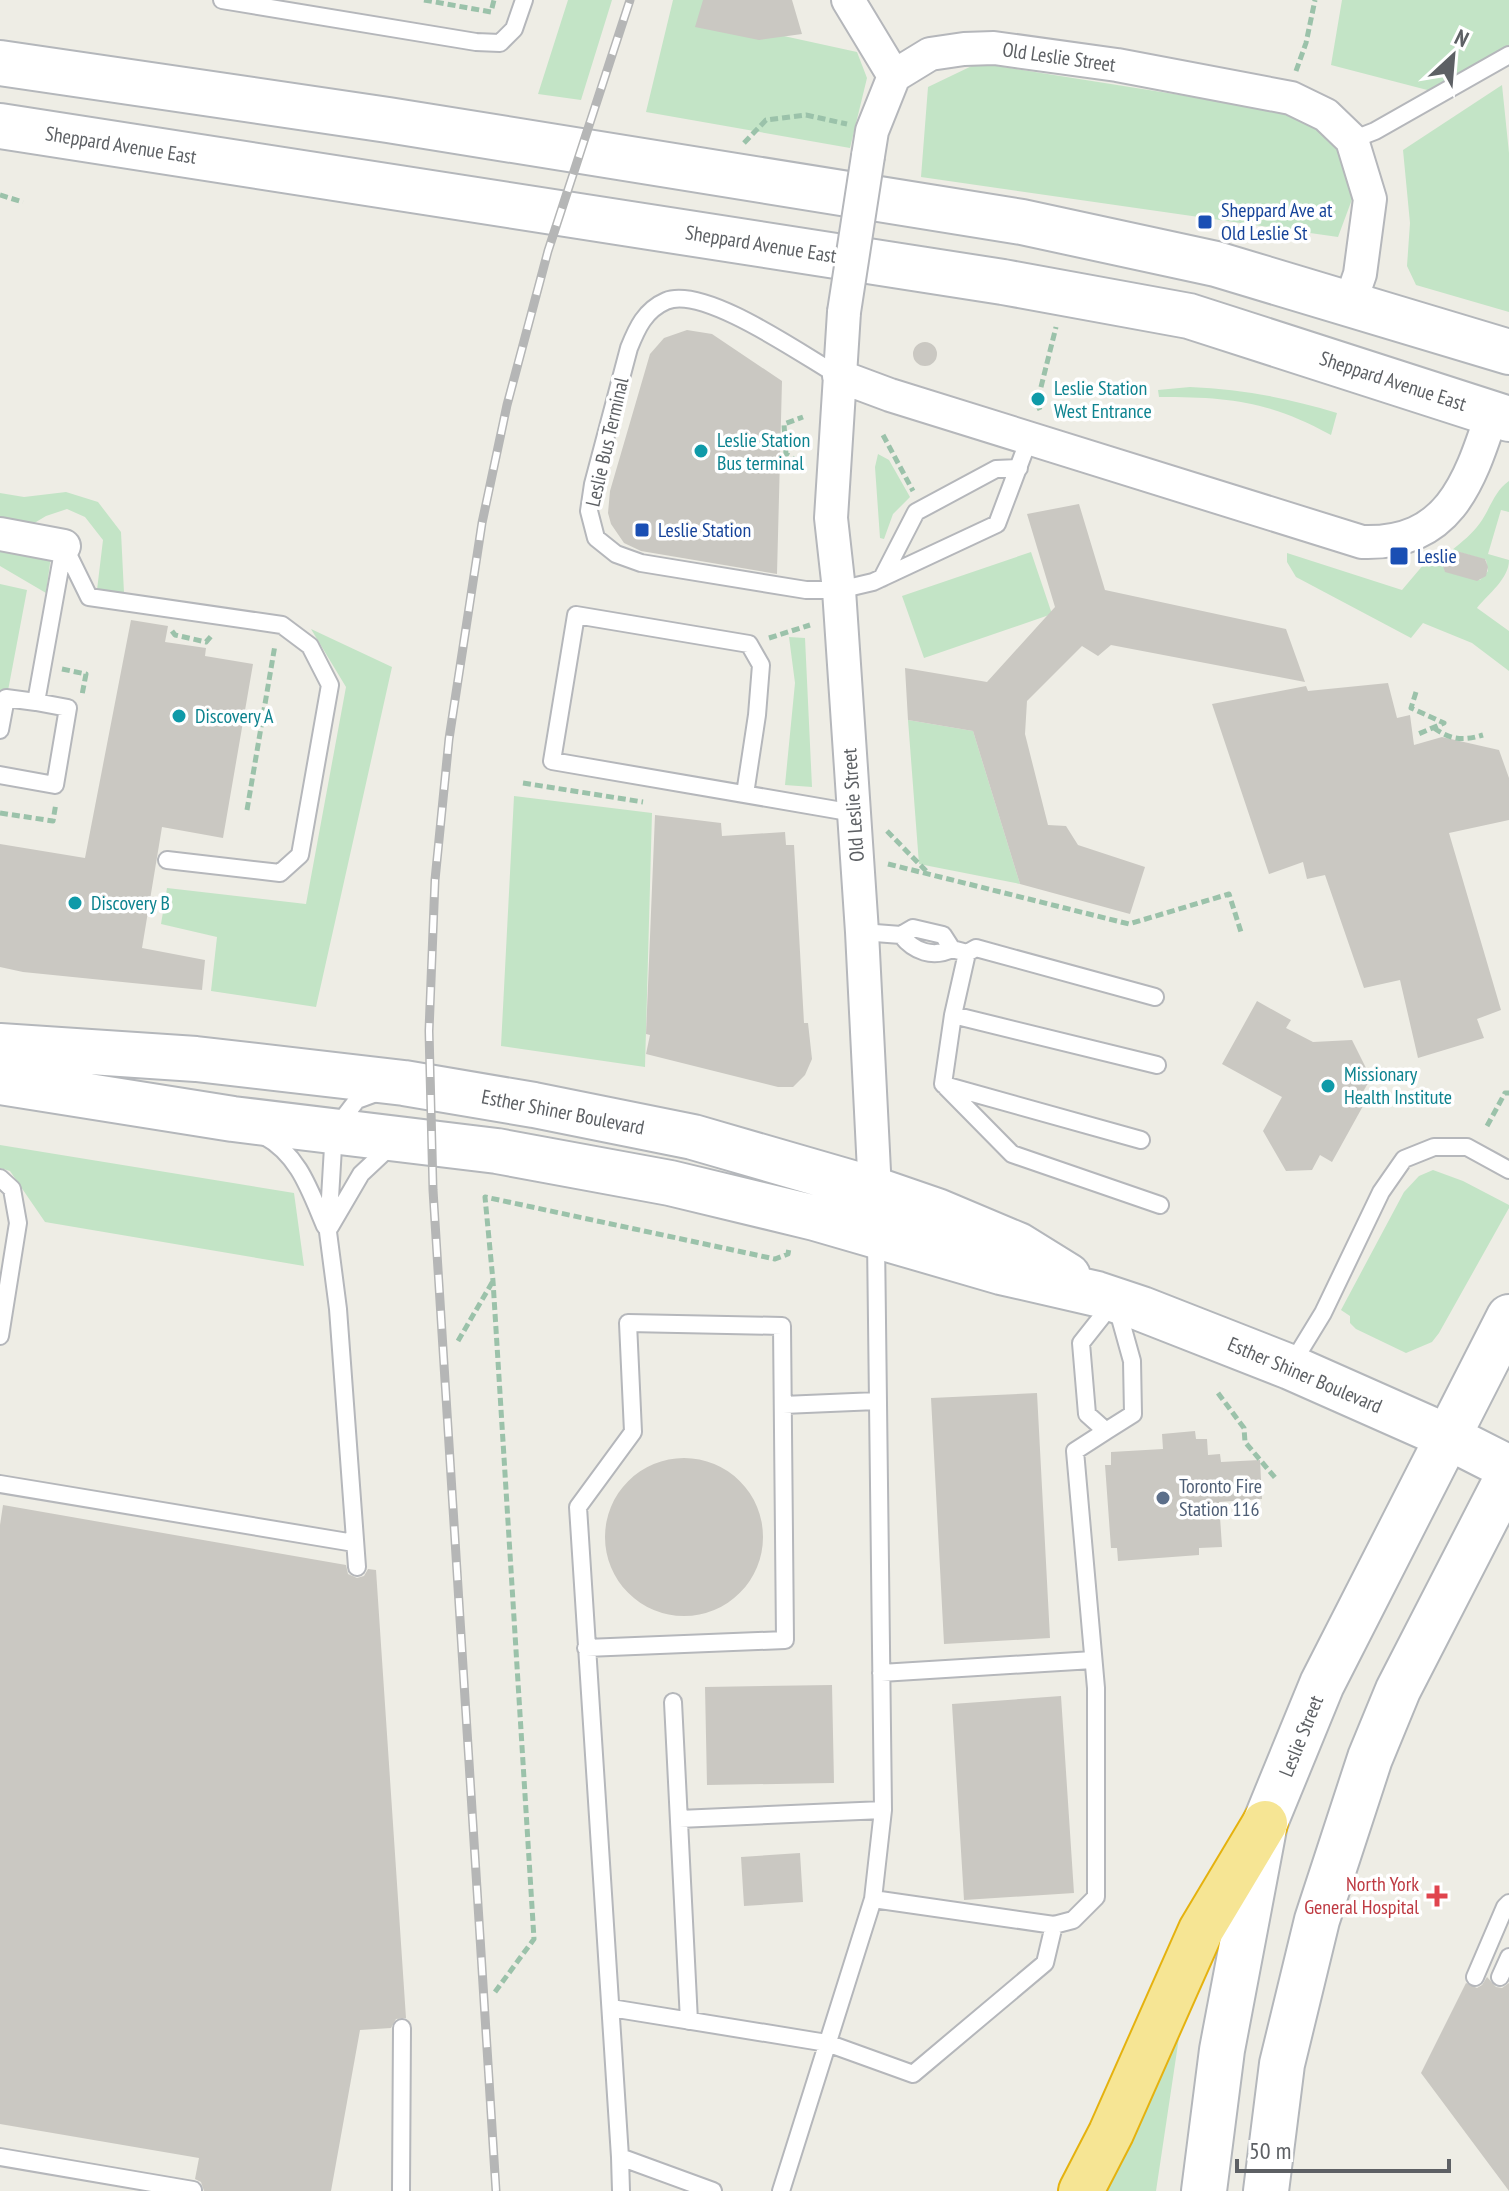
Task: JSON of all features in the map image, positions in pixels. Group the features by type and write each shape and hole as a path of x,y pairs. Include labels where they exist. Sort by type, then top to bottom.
{"highway":[{"path":"1081,2191 1111,2133 1201,1930 1265,1823"}],"main road":[{"path":"0,63 388,120 1022,222 1216,264 1509,352"},
{"name":"Sheppard Avenue East","path":"0,126 987,279 1189,316 1500,416"},
{"name":"Esther Shiner Boulevard","path":"0,1046 196,1059 404,1083 693,1137 937,1211 1018,1245 1106,1297"},
{"name":"Esther Shiner Boulevard","path":"0,1082 233,1119 497,1151 670,1183 876,1234 1001,1272 1106,1297 1290,1367 1448,1437 1509,1468"},
{"name":"Leslie Street","path":"1204,2191 1222,2050 1265,1823 1322,1684 1509,1317"},
{"path":"1266,2191 1282,2064 1317,1920 1370,1758 1398,1690 1509,1474"}],"street":[{"path":"848,0 894,76"},
{"name":"Old Leslie Street","path":"876,1234 862,932 839,590 831,518 844,312 872,131 894,76 930,54 964,49 994,48 1117,65 1291,98 1326,115 1352,140"},
{"path":"1350,303 1360,274 1370,199 1352,140"},
{"path":"839,376 1024,454 1362,542 1384,543 1431,525 1456,500 1500,416"},
{"path":"0,534 64,546"}],"lane":[{"path":"222,0 476,42 500,43 514,29 524,0"},
{"path":"1352,140 1375,131 1509,55"},
{"name":"Leslie Bus Terminal","path":"839,376 718,307 691,299 669,299 650,311 637,327 629,348 593,484 589,511 596,538 616,554 641,563 806,590 839,590 882,578 997,524 1024,454"},
{"path":"882,578 916,512 1024,454"},
{"path":"36,702 64,546"},
{"path":"64,546 89,597 282,625 310,646 330,685 300,855 280,873 167,860"},
{"path":"745,794 761,665 749,644 576,615 552,761 854,813"},
{"path":"0,730 6,698 68,708 55,785 0,775"},
{"path":"862,932 901,935 909,946 940,955 976,948 1155,997"},
{"path":"943,1084 960,951"},
{"path":"953,1015 1157,1065"},
{"path":"357,1567 338,1309 328,1232 334,1130 357,1100 404,1083"},
{"path":"943,1084 1141,1140"},
{"path":"943,1084 1012,1154 1160,1205"},
{"path":"233,1119 276,1142 290,1156 302,1174 328,1232"},
{"path":"328,1232 361,1174 400,1138"},
{"path":"1290,1367 1323,1313 1381,1192 1404,1159 1434,1147 1467,1147 1509,1170"},
{"path":"0,1178 12,1189 18,1223 0,1336"},
{"path":"781,2191 873,1899 883,1810 876,1234"},
{"path":"1106,1297 1081,1343 1087,1414 1106,1431"},
{"path":"873,1899 1054,1925 1073,1920 1096,1897 1096,1688 1075,1451 1133,1414 1132,1361 1106,1297"},
{"path":"586,1648 785,1640 782,1326 628,1323 633,1432 578,1507 586,1648 611,2008 621,2191"},
{"path":"783,1405 877,1401"},
{"path":"0,1484 354,1543"},
{"path":"881,1673 1093,1660"},
{"path":"673,1702 689,2021"},
{"path":"679,1819 883,1810"},
{"path":"1475,1977 1509,1903"},
{"path":"611,2008 827,2043 913,2074 1045,1963 1054,1925"},
{"path":"1500,1977 1509,1957"},
{"path":"401,2191 402,2028"},
{"path":"0,2157 193,2190"},
{"path":"620,2157 713,2191"}],"path":[{"path":"424,0 491,12 494,0"},
{"path":"1296,71 1306,43 1315,0"},
{"path":"734,152 766,120 806,115 847,124"},
{"path":"0,195 23,202"},
{"path":"1037,403 1057,322"},
{"path":"799,462 786,454 784,424 803,417"},
{"path":"883,435 916,498"},
{"path":"749,644 810,625"},
{"path":"168,626 175,635 206,642 214,633"},
{"path":"247,810 275,643"},
{"path":"54,668 86,674 81,704"},
{"path":"1416,692 1411,708 1444,723 1416,735"},
{"path":"1434,728 1447,737 1467,740 1483,735"},
{"path":"0,813 53,821 58,795"},
{"path":"887,831 929,874"},
{"path":"888,864 1129,924 1229,894 1241,932"},
{"path":"1487,1126 1505,1093 1509,1093"},
{"path":"495,1992 534,1939 493,1281 485,1197 775,1259 788,1254 789,1248"},
{"path":"458,1341 493,1281"},
{"path":"1218,1393 1244,1428 1245,1442 1277,1480"}],"green space":[{"path":"568,0 612,0 581,100 538,94"},
{"path":"673,0 712,0 706,19 857,52 867,78 850,148 646,112"},
{"path":"1342,0 1509,0 1509,58 1435,92 1331,65"},
{"path":"978,63 1288,112 1334,140 1354,194 1338,237 921,177 928,87"},
{"path":"1502,85 1509,153 1509,312 1416,285 1407,266 1410,223 1403,150"},
{"path":"1190,387 1264,395 1337,413 1331,435 1288,415 1248,403 1159,397 1158,390"},
{"path":"878,454 889,460 910,497 893,514 884,539 880,538 875,467"},
{"path":"1509,481 1509,512 1501,510 1488,554 1509,560 1508,567 1502,580 1477,608 1509,631 1509,671 1472,643 1423,623 1411,638 1296,577 1287,562 1287,553 1402,590 1424,564 1445,555 1442,563 1445,571 1480,580 1488,571 1486,560 1452,550 1477,527 1496,495"},
{"path":"66,492 98,502 121,532 124,593 97,590 103,540 85,517 67,509 46,516 26,528 0,524 0,493 24,497"},
{"path":"0,546 51,556 46,593 0,566"},
{"path":"1031,552 1052,614 924,658 902,596"},
{"path":"0,584 27,590 0,733"},
{"path":"311,629 392,667 316,1007 211,991 217,937 161,924 167,888 306,904 346,687"},
{"path":"789,637 805,638 812,787 785,785 795,683"},
{"path":"908,720 973,731 1020,884 919,864"},
{"path":"514,796 652,813 645,1067 501,1046"},
{"path":"0,1145 294,1193 304,1266 45,1222 10,1171 0,1168"},
{"path":"1433,1170 1463,1181 1509,1205 1509,1208 1439,1333 1432,1342 1406,1353 1356,1329 1350,1323 1350,1316 1341,1310 1404,1192 1419,1176"},
{"path":"1184,2004 1156,2191 1106,2191"}],"building":[{"path":"703,0 792,0 802,34 759,40 695,27"},
{"name":"Leslie Station Bus terminal","path":"687,330 712,334 782,381 777,574 641,551 624,543 611,524 608,513 610,491 650,354 664,338"},
{"path":"925,342 933,346 937,354 933,362 925,366 917,362 913,354 917,346"},
{"path":"1079,504 1105,590 1286,629 1305,682 1111,645 1098,656 1082,646 1027,701 1025,734 1048,825 1066,826 1078,845 1145,867 1130,914 1020,884 973,731 908,720 905,668 987,682 1055,607 1027,514"},
{"path":"1453,550 1485,559 1488,567 1486,576 1477,581 1445,572 1441,561 1445,554"},
{"path":"131,620 168,626 165,642 206,648 205,656 253,664 223,838 162,827 142,948 205,960 202,990 0,967 0,844 85,858"},
{"path":"1388,683 1397,718 1410,715 1414,745 1442,737 1499,750 1509,778 1509,820 1449,833 1501,1010 1477,1019 1484,1038 1418,1058 1400,980 1364,988 1325,875 1307,879 1303,862 1269,874 1212,704 1306,686 1308,691"},
{"path":"655,815 721,823 722,836 785,832 786,845 794,845 804,1023 808,1023 812,1059 805,1075 793,1087 778,1087 646,1054 650,1035 646,1034"},
{"name":"Missionary Health Institute","path":"1257,1001 1291,1020 1286,1028 1313,1042 1352,1040 1371,1078 1357,1102 1363,1106 1332,1162 1320,1155 1312,1170 1286,1171 1263,1131 1282,1097 1222,1064"},
{"path":"1037,1393 1050,1638 944,1644 931,1398"},
{"name":"Toronto Fire Station 116","path":"1195,1431 1196,1439 1207,1439 1208,1455 1220,1454 1221,1462 1260,1460 1262,1499 1219,1502 1222,1547 1199,1548 1199,1555 1118,1561 1117,1548 1111,1548 1105,1465 1111,1465 1111,1452 1163,1449 1162,1434"},
{"path":"684,1458 714,1464 740,1481 757,1507 763,1537 757,1567 740,1593 714,1610 684,1616 654,1610 628,1593 611,1567 605,1537 611,1507 628,1481 654,1464"},
{"path":"3,1505 346,1565 348,1574 357,1578 364,1576 368,1569 376,1570 406,2018 396,2019 391,2028 360,2030 331,2191 204,2191 201,2182 195,2179 199,2158 0,2124 0,1525"},
{"path":"832,1685 834,1783 707,1785 705,1687"},
{"path":"1061,1696 1074,1893 964,1900 952,1704"},
{"path":"800,1853 803,1902 744,1906 741,1857"},
{"path":"1487,1977 1496,1987 1502,1988 1509,1983 1509,2191 1421,2073 1466,1983 1477,1988"}],"railway":[{"path":"496,2191 433,1190 429,1031 435,880 449,739 482,523 507,405 548,251 630,0"}],"place":[{"name":"Sheppard Ave at Old Leslie St","path":"1205,222"},
{"name":"Leslie Station West Entrance","path":"1038,399"},
{"name":"Leslie Station Bus terminal","path":"701,451"},
{"name":"Leslie Station","path":"642,530"},
{"name":"Leslie","path":"1399,556"},
{"name":"Discovery A","path":"179,716"},
{"name":"Discovery B","path":"75,903"},
{"name":"Missionary Health Institute","path":"1328,1086"},
{"name":"Toronto Fire Station 116","path":"1163,1498"},
{"name":"North York General Hospital","path":"1437,1896"}]}
